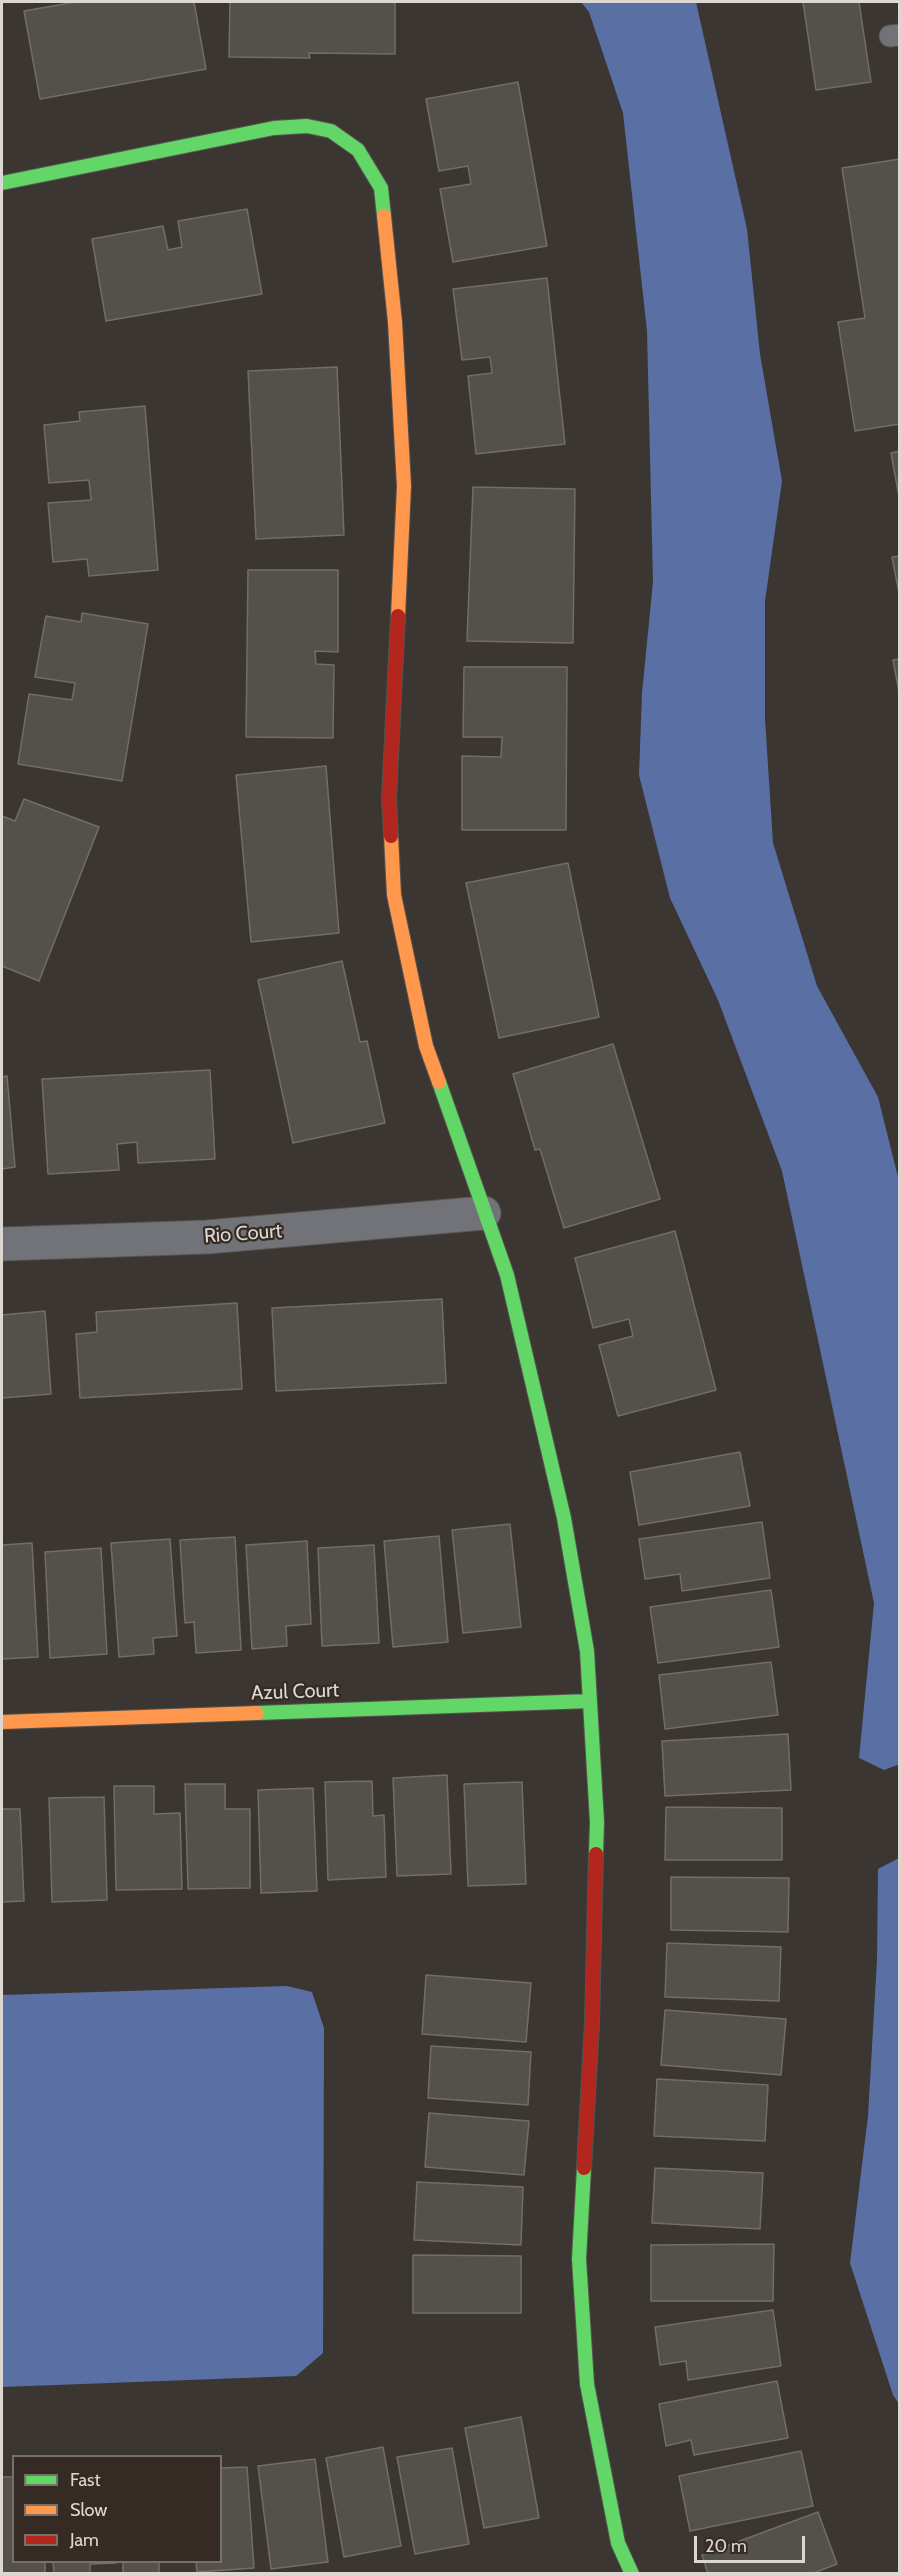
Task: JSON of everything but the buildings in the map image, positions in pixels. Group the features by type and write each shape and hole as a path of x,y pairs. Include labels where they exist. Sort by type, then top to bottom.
{"street":[{"path":"2,183 274,128 308,126 331,131 358,150 381,188 395,322 404,486 389,799 394,895 426,1046 507,1275 564,1518 587,1651 597,1822 592,2023 579,2259 587,2384 618,2543 627,2572"},
{"name":"Rio Court","path":"2,1244 207,1237 454,1218 484,1213"},
{"name":"Azul Court","path":"2,1722 590,1701"}],"water":[{"path":"581,2 696,2 747,229 760,354 782,481 765,601 765,719 773,843 817,986 878,1097 899,1181 900,1764 884,1770 859,1758 874,1603 782,1171 718,1000 670,898 639,775 642,693 653,582 647,331 623,113 589,12"},
{"path":"899,1858 899,2404 893,2395 850,2263 868,2116 877,1960 878,1869"},
{"path":"287,1986 312,1992 324,2028 323,2353 296,2376 2,2387 2,1995"}],"traffic: fast":[{"path":"2,183 274,128 307,126 331,131 358,150 381,188 384,216"},
{"path":"439,1082 507,1275 564,1518 587,1651 597,1822 596,1854"},
{"path":"257,1713 590,1701"},
{"path":"584,2168 579,2259 587,2384 618,2543 632,2574"}],"traffic: slow":[{"path":"384,216 395,322 404,486 398,616"},
{"path":"391,836 394,895 426,1046 439,1082"},
{"path":"2,1722 257,1713"}],"traffic: jam":[{"path":"391,836 389,799 398,616"},
{"path":"584,2168 592,2023 596,1854"}]}
